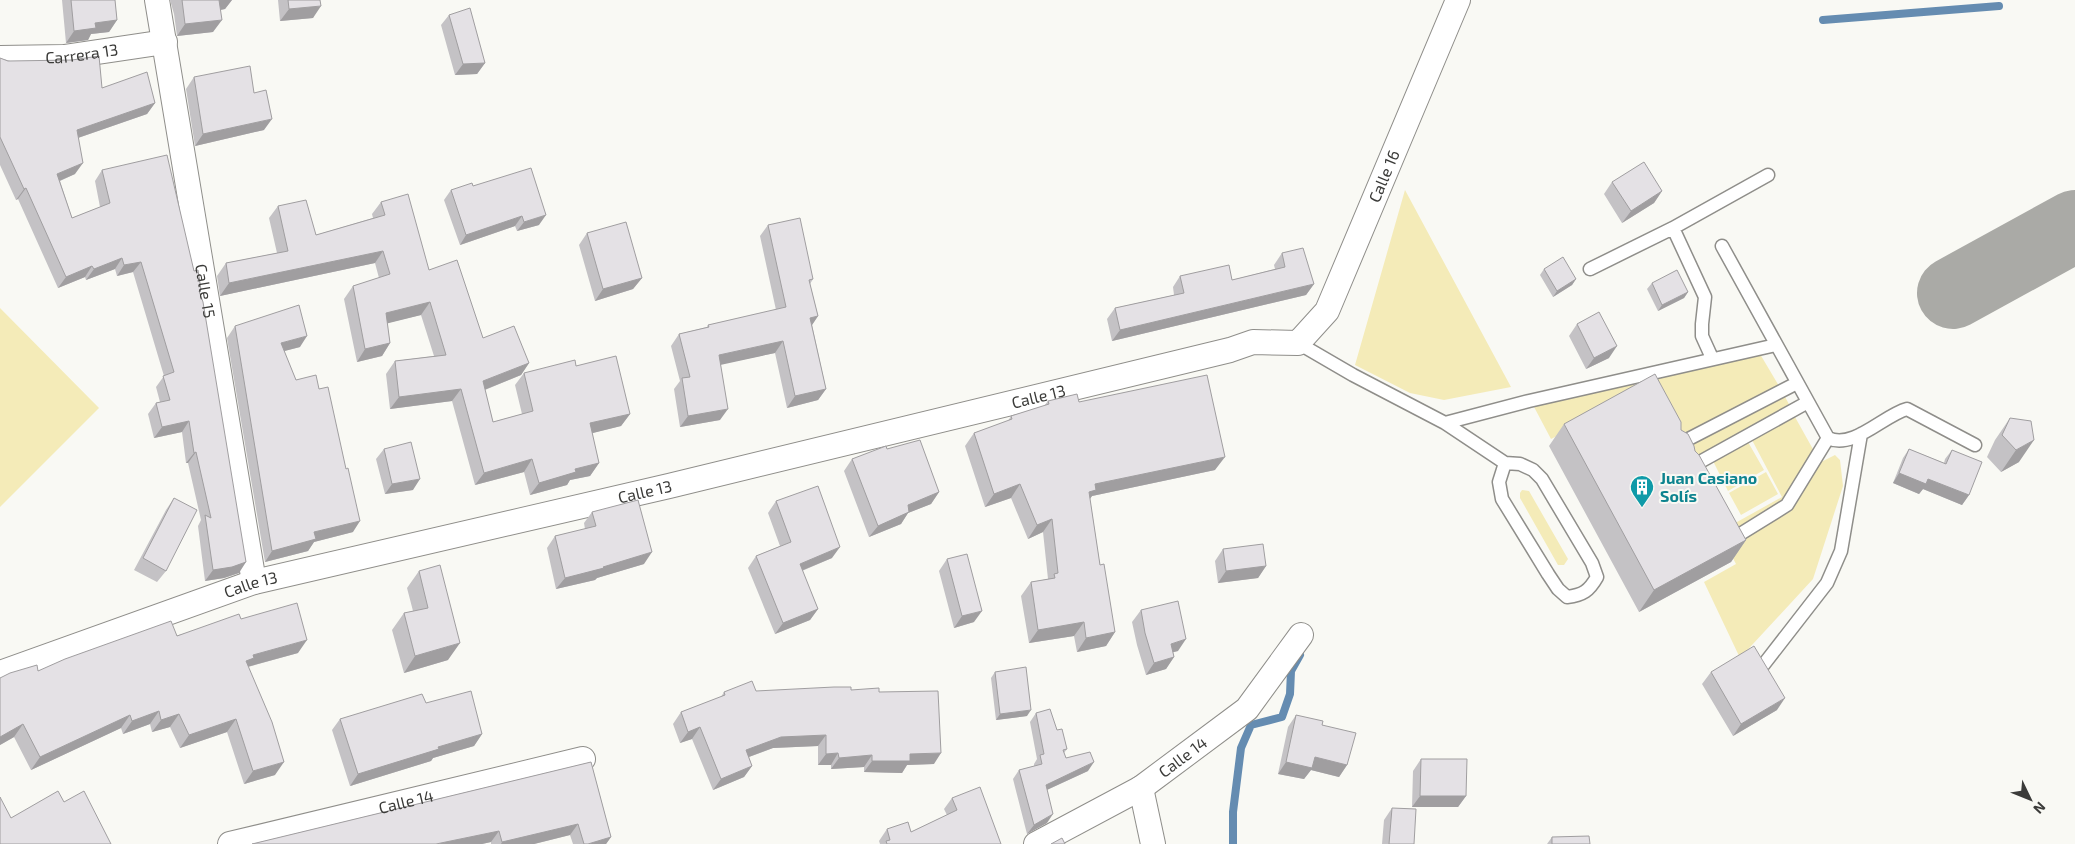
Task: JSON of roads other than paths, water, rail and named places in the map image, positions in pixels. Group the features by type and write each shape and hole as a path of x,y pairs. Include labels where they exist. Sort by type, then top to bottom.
{"street":[{"name":"Calle 15","path":"157,0 254,582"},
{"name":"Calle 16","path":"1298,343 1327,311 1458,0"},
{"name":"Carrera 13","path":"0,58 64,57 164,42"},
{"name":"Calle 13","path":"0,673 254,582 669,486 1230,350 1252,342 1298,343"},
{"name":"Calle 14","path":"1036,844 1141,788 1247,709 1302,635"},
{"name":"Calle 14","path":"230,844 583,758"},
{"path":"1141,788 1153,844"}],"lane":[{"path":"1590,269 1673,228 1768,175"},
{"path":"1673,228 1706,297 1702,336 1712,358"},
{"path":"1722,246 1828,438 1839,441 1861,434 1907,409 1975,445"},
{"path":"1298,343 1353,375 1445,422 1505,463 1520,464 1533,470 1542,479 1592,563 1597,577 1590,590 1579,596 1567,597 1558,589 1502,499 1498,482 1505,463"},
{"path":"1445,422 1712,358 1776,345"},
{"path":"1673,447 1797,382"},
{"path":"1686,469 1808,402"},
{"path":"1761,668 1827,583 1841,551 1861,434"},
{"path":"1729,541 1787,505 1828,438"}],"waterway":[{"path":"1823,20 1999,6"},
{"path":"1233,844 1233,812 1241,748 1251,725 1282,717 1290,694 1291,671 1300,655"}],"place":[{"name":"Juan Casiano Solís","path":"1642,508"}]}
